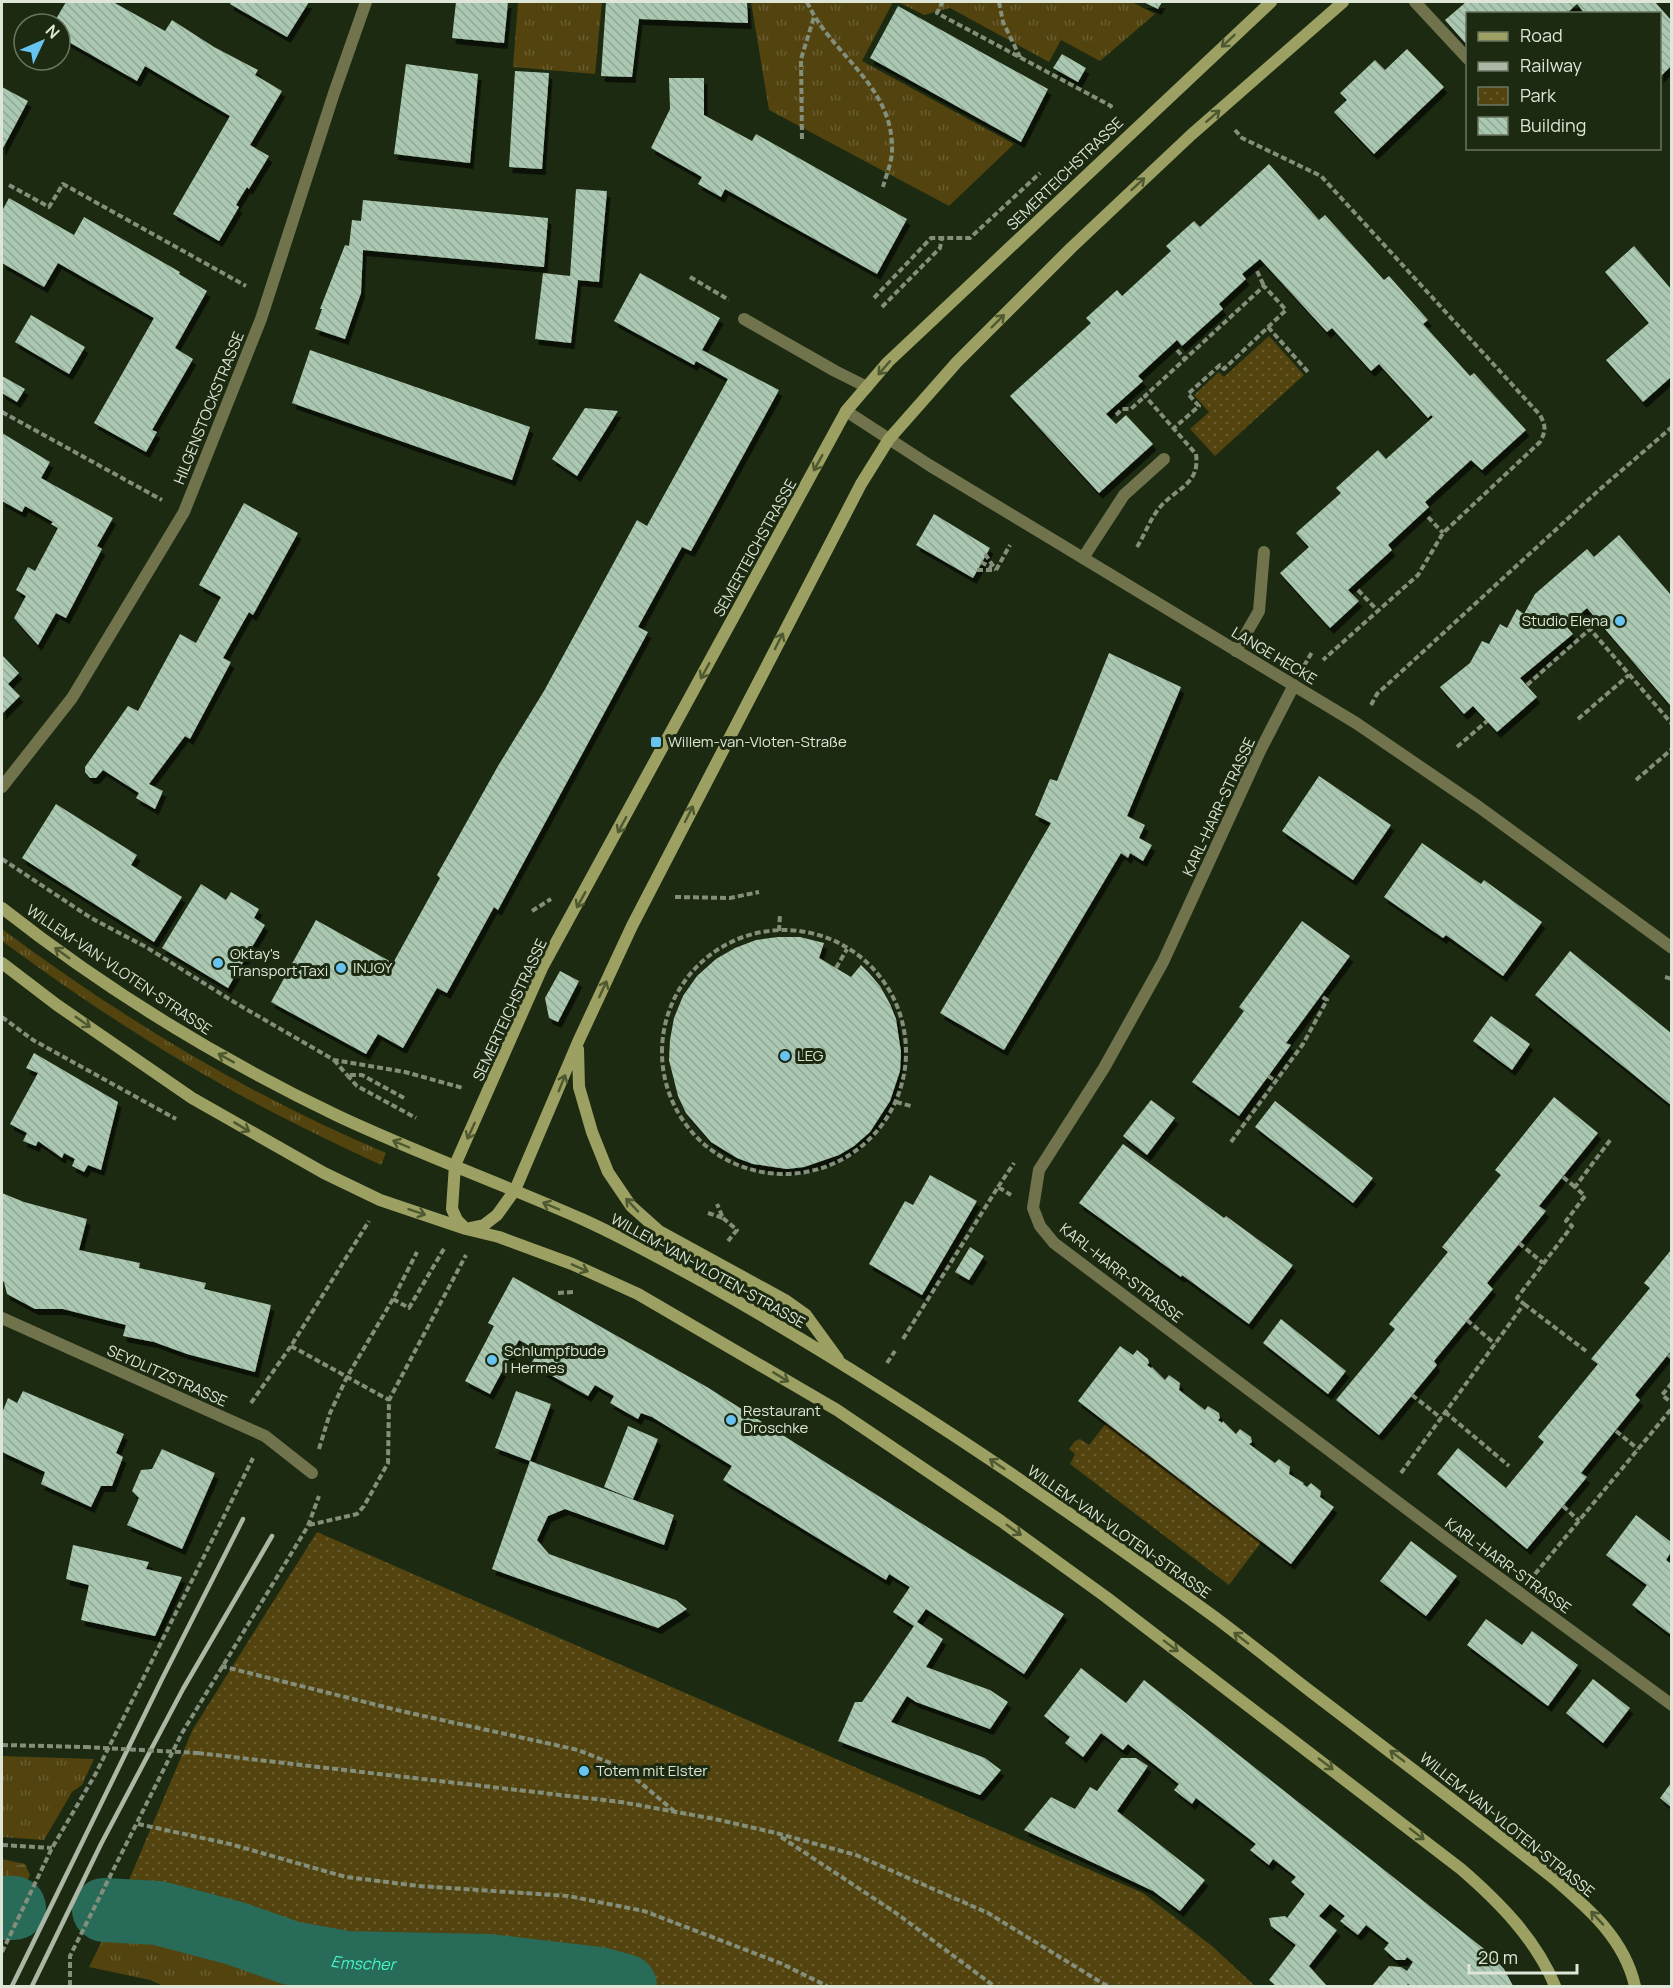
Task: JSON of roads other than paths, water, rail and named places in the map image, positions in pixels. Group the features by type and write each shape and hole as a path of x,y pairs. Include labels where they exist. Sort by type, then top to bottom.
{"main road":[{"name":"SEMERTEICHSTRASSE","path":"466,1229 457,1220 452,1209 455,1165 542,968 846,411 896,355 1271,2"},
{"path":"466,1229 484,1225 497,1215 515,1190 578,1042 632,926 861,484 889,439 957,362 1071,248 1218,111 1343,2"},
{"name":"WILLEM-VAN-VLOTEN-STRASSE","path":"2,908 137,1004 220,1055 405,1146 515,1190 636,1246 842,1364 994,1462 1219,1620 1552,1877 1594,1915 1616,1939 1625,1956 1635,1986"},
{"path":"2,963 57,1005 192,1098 324,1173 380,1200 466,1229 499,1237 572,1264 673,1313 837,1410 1001,1521 1106,1597 1461,1869 1510,1916 1535,1947 1555,1986"},
{"path":"578,1042 579,1087 592,1132 608,1172 631,1206 659,1231 785,1300 806,1315 842,1364"}],"street":[{"name":"HILGENSTOCKSTRASSE","path":"2,787 72,698 184,512 261,319 330,103 366,2"},
{"path":"1415,2 1466,58"},
{"path":"744,319 867,387"},
{"name":"LANGE HECKE","path":"846,411 1404,755 1671,948"},
{"path":"1083,558 1124,495 1164,459"},
{"path":"1236,651 1258,611 1264,552"},
{"name":"KARL-HARR-STRASSE","path":"1294,686 1260,751 1154,981 1104,1068 1039,1170 1033,1208 1040,1226 1054,1243 1386,1494 1671,1705"},
{"name":"SEYDLITZSTRASSE","path":"2,1318 265,1436 312,1473"}],"waterway":[{"name":"Emscher","path":"2,1908 14,1908"},
{"name":"Emscher","path":"104,1910 158,1913 234,1933 291,1953 346,1963 489,1966 600,1979 625,1986"}],"railway":[{"path":"12,1986 243,1519"},
{"path":"32,1986 101,1844 183,1689 272,1536"}],"place":[{"name":"Studio Elena","path":"1620,621"},
{"name":"Willem-van-Vloten-Straße","path":"656,742"},
{"name":"Oktay's Transport Taxi","path":"218,963"},
{"name":"INJOY","path":"341,968"},
{"name":"LEG","path":"785,1056"},
{"name":"Schlumpfbude | Hermes","path":"492,1360"},
{"name":"Restaurant Droschke","path":"731,1420"},
{"name":"Totem mit Elster","path":"584,1771"}]}
